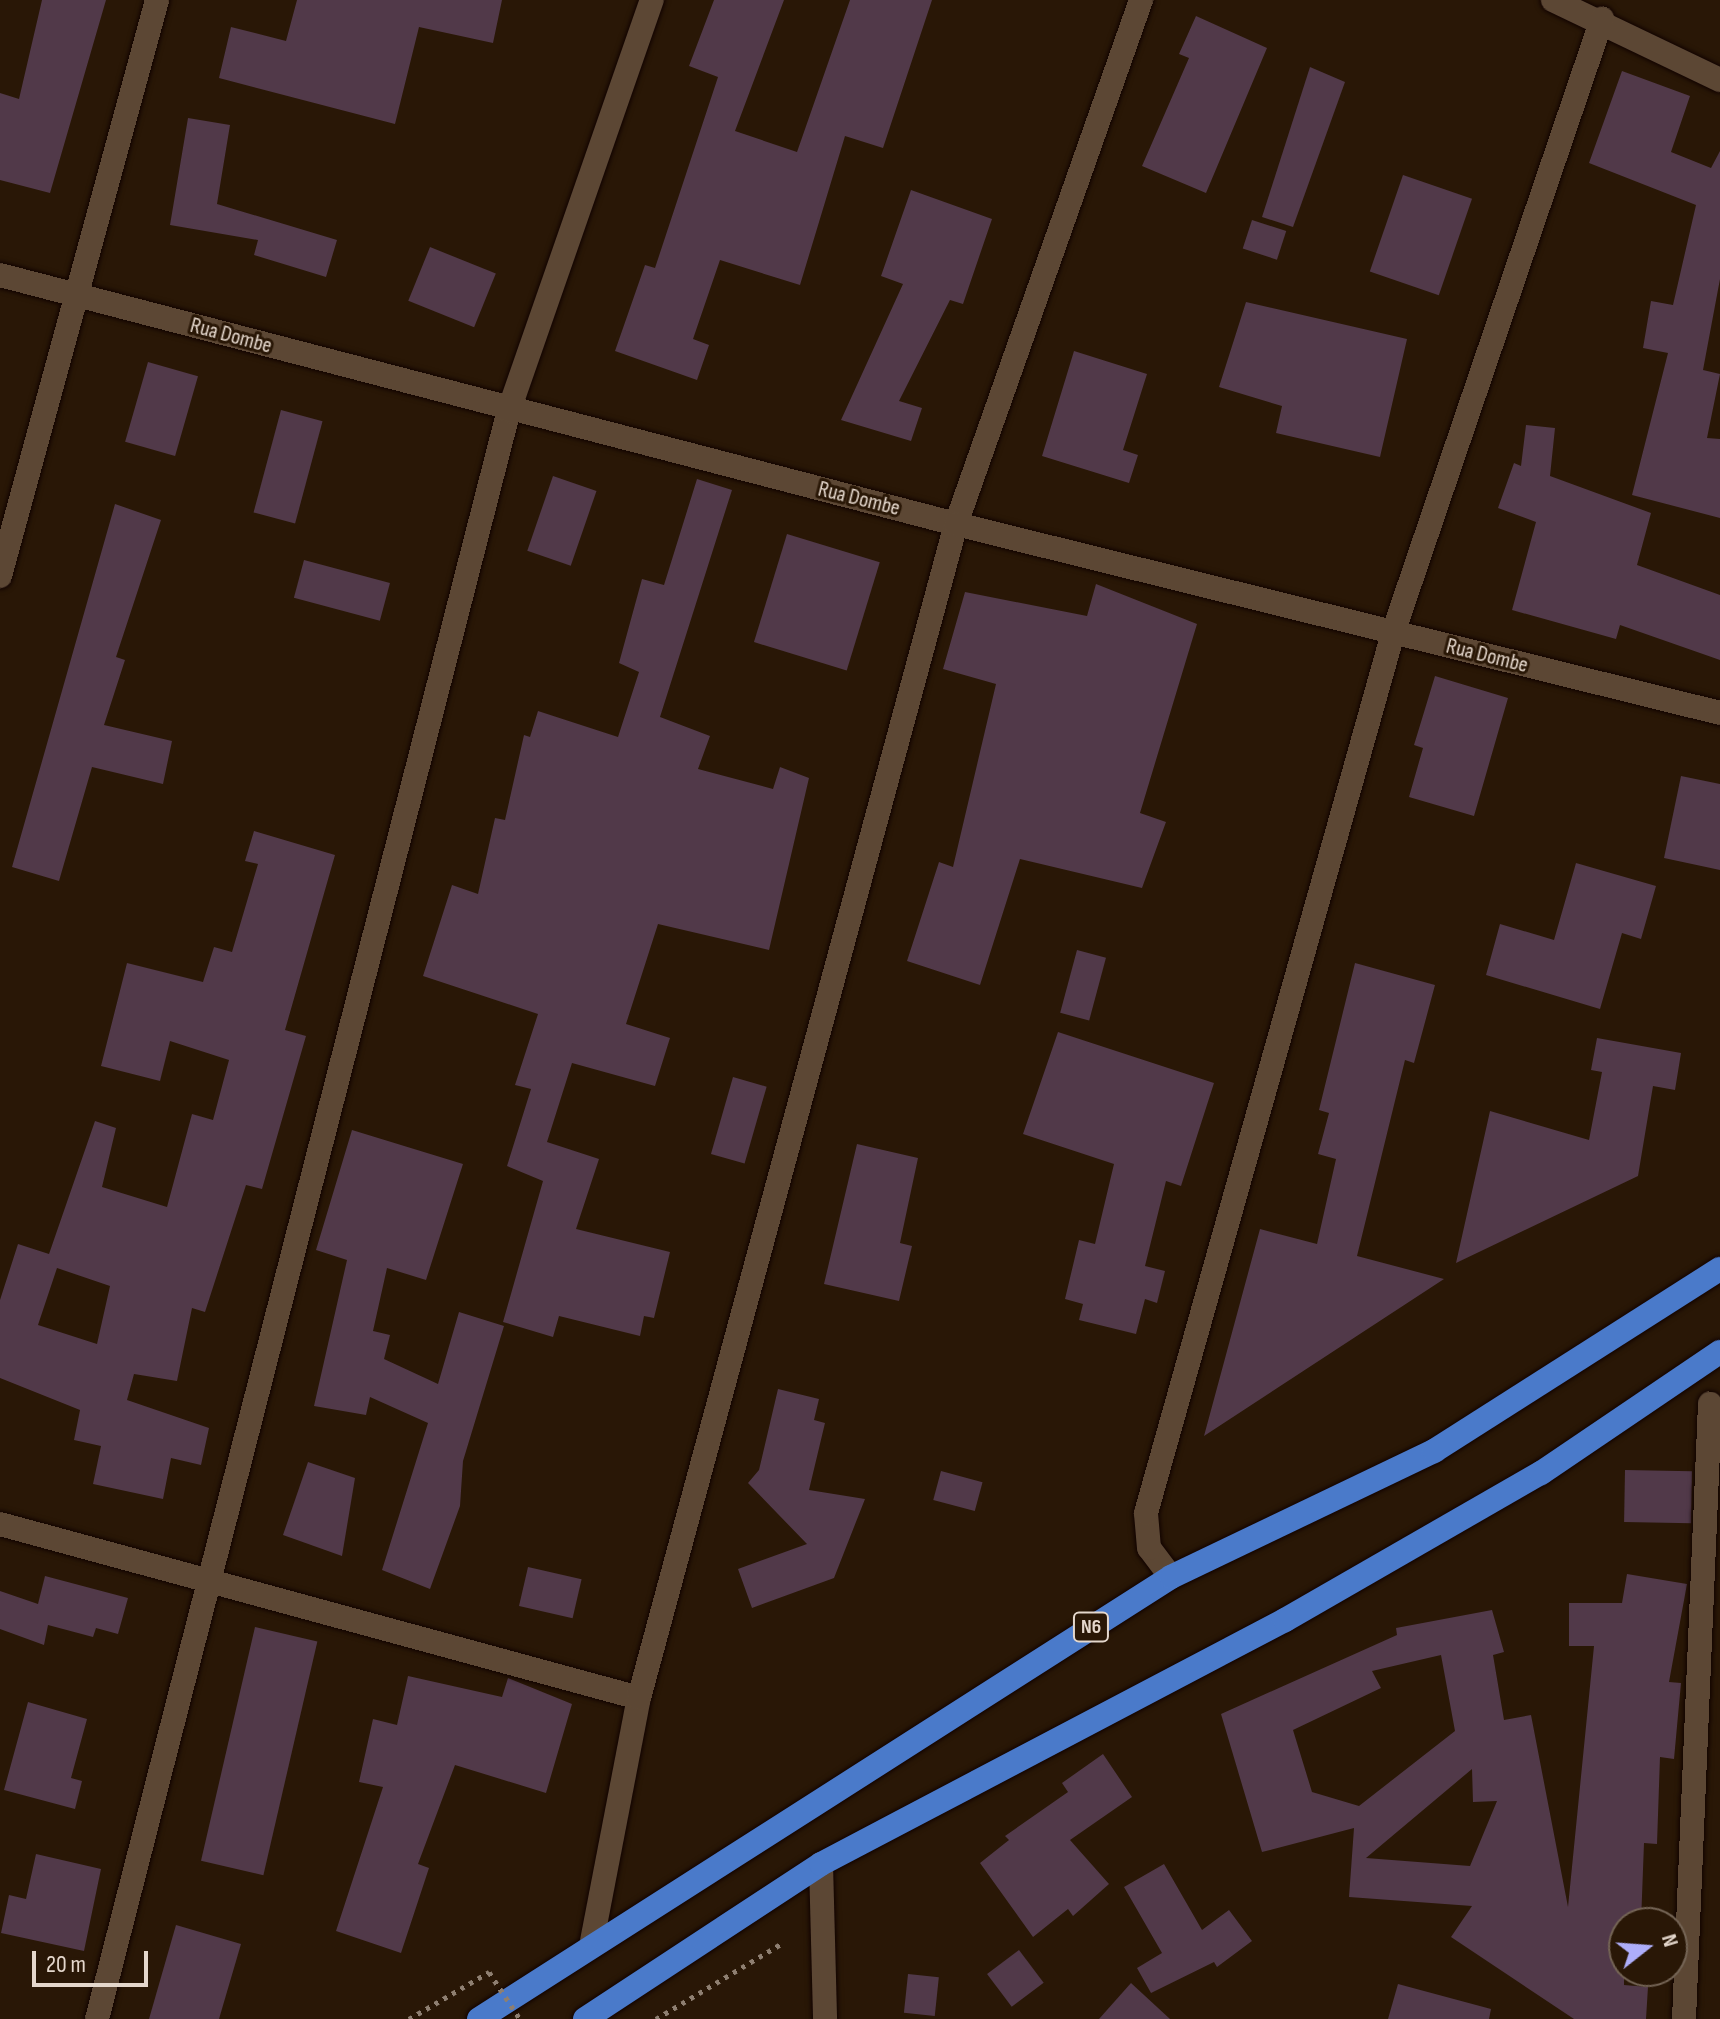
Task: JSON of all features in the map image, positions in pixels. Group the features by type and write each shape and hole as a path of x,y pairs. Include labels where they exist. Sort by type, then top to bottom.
{"highway":[{"name":"N6","path":"479,2019 592,1941 1171,1577 1434,1451 1720,1269"},
{"path":"585,2019 821,1864 1285,1620 1541,1473 1720,1352"}],"street":[{"path":"0,576 74,295 157,0"},
{"path":"97,2019 207,1579 509,410 652,0"},
{"path":"592,1941 639,1698 956,524 1141,0"},
{"path":"1553,0 1602,19 1720,80"},
{"path":"1171,1577 1149,1548 1146,1513 1393,633 1602,19"},
{"name":"Rua Dombe","path":"0,275 956,524 1720,713"},
{"path":"1684,2019 1715,1400 1690,1372"},
{"path":"0,1524 639,1698"},
{"path":"821,1864 825,2019"}],"path":[{"path":"656,2019 784,1942"},
{"path":"409,2019 489,1972 520,2019"}],"building":[{"path":"42,0 106,0 50,193 0,180 0,93 19,99"},
{"path":"297,0 502,0 493,43 419,27 395,124 219,78 231,27 286,41"},
{"path":"714,0 784,0 735,131 797,152 850,0 932,0 883,148 845,136 800,285 720,260 693,339 709,345 697,380 615,351 645,265 655,268 718,77 689,66"},
{"path":"1196,16 1267,48 1206,193 1142,166 1189,58 1179,54"},
{"path":"1310,67 1345,82 1293,227 1262,217"},
{"path":"1622,71 1690,96 1671,152 1711,168 1720,151 1720,279 1703,370 1720,374 1707,438 1720,439 1720,518 1632,495 1668,353 1643,348 1651,301 1673,305 1696,205 1589,163"},
{"path":"188,118 230,125 217,204 337,240 326,277 254,255 258,240 170,225"},
{"path":"1403,175 1472,199 1439,295 1370,271"},
{"path":"911,190 992,219 963,304 950,300 899,401 922,408 911,441 841,420 903,284 881,276"},
{"path":"1252,220 1286,231 1277,260 1243,249"},
{"path":"430,247 496,274 474,327 408,301"},
{"path":"1246,302 1407,339 1380,457 1276,433 1282,406 1219,387"},
{"path":"1074,351 1147,374 1123,450 1138,455 1129,483 1042,456"},
{"path":"148,362 198,376 175,456 125,442"},
{"path":"281,410 323,421 295,524 254,512"},
{"path":"1526,425 1555,428 1550,476 1651,513 1637,565 1720,595 1720,660 1620,625 1616,639 1512,610 1536,522 1498,508 1514,463 1521,466"},
{"path":"553,476 596,491 571,566 527,551"},
{"path":"697,479 732,490 660,717 710,736 698,769 773,789 780,767 809,778 769,950 658,924 626,1024 670,1038 655,1086 572,1063 547,1142 599,1159 576,1229 670,1252 654,1318 644,1316 640,1336 559,1316 553,1337 503,1322 543,1181 507,1166 531,1089 515,1085 538,1014 423,976 452,885 478,894 495,818 505,820 524,735 530,737 538,711 618,737 639,672 619,663 642,579 664,585"},
{"path":"115,504 161,520 116,657 125,660 104,725 172,741 163,784 92,767 59,881 12,867"},
{"path":"787,534 880,562 847,670 754,642"},
{"path":"304,560 390,583 380,621 294,598"},
{"path":"1096,584 1197,624 1140,813 1166,822 1142,888 1020,859 980,985 907,961 939,862 953,867 996,684 943,669 965,592 1087,616"},
{"path":"1435,676 1508,698 1474,816 1409,797 1423,748 1414,745"},
{"path":"1681,776 1720,784 1720,870 1664,858"},
{"path":"254,831 335,855 285,1030 306,1036 262,1189 246,1185 205,1312 192,1308 177,1381 134,1374 127,1400 209,1428 201,1465 171,1458 163,1499 93,1484 101,1446 74,1440 80,1410 0,1378 0,1300 18,1244 49,1254 95,1121 116,1128 102,1187 167,1207 192,1114 213,1120 229,1060 170,1041 160,1081 101,1066 127,963 203,982 214,947 232,952 258,864 245,861","holes":["57,1268 110,1286 97,1344 38,1325"]},
{"path":"1576,863 1656,886 1641,939 1622,933 1600,1009 1486,975 1500,924 1554,940"},
{"path":"1077,950 1106,958 1089,1021 1060,1013"},
{"path":"1355,963 1435,985 1414,1063 1405,1060 1357,1256 1444,1279 1204,1436 1260,1229 1317,1244 1336,1159 1318,1154 1329,1113 1319,1110"},
{"path":"1058,1032 1214,1083 1181,1186 1166,1181 1145,1266 1165,1271 1157,1303 1145,1299 1136,1334 1079,1320 1083,1304 1065,1299 1079,1240 1095,1244 1114,1164 1023,1134"},
{"path":"1597,1038 1681,1053 1675,1090 1653,1086 1638,1176 1456,1263 1490,1111 1589,1140 1602,1072 1591,1070"},
{"path":"733,1077 767,1087 745,1164 711,1154"},
{"path":"352,1130 463,1164 426,1280 387,1268 373,1331 390,1335 384,1359 438,1384 459,1312 504,1326 463,1461 460,1506 430,1589 382,1570 428,1423 370,1397 366,1415 314,1406 347,1260 316,1250"},
{"path":"857,1144 918,1158 900,1243 912,1246 899,1301 824,1284"},
{"path":"778,1389 819,1399 814,1420 825,1423 809,1490 865,1499 834,1578 752,1608 738,1569 807,1544 748,1483 759,1470"},
{"path":"308,1462 355,1478 342,1556 283,1535"},
{"path":"1625,1470 1692,1471 1691,1523 1624,1522"},
{"path":"941,1471 983,1482 975,1511 933,1500"},
{"path":"528,1567 582,1579 573,1618 519,1606"},
{"path":"1627,1574 1687,1584 1669,1682 1681,1683 1674,1759 1660,1757 1657,1844 1644,1843 1642,1907 1608,1907 1608,1987 1648,1987 1646,2019 1574,2019 1451,1937 1472,1906 1349,1897 1354,1828 1262,1852 1221,1714 1397,1635 1396,1628 1492,1610 1504,1652 1493,1655 1504,1720 1531,1715 1568,1907 1594,1646 1569,1646 1569,1603 1622,1603","holes":["1441,1655 1455,1731 1359,1806 1312,1792 1293,1730 1381,1688 1372,1671","1472,1769 1473,1802 1497,1801 1470,1866 1366,1858"]},
{"path":"45,1576 128,1598 118,1634 96,1628 93,1637 48,1625 44,1645 0,1629 0,1591 38,1604"},
{"path":"255,1627 317,1641 263,1875 201,1861"},
{"path":"408,1676 502,1697 508,1678 572,1704 546,1793 455,1765 418,1864 429,1868 401,1953 336,1931 383,1787 359,1782 373,1719 397,1725"},
{"path":"28,1702 87,1719 71,1778 82,1781 75,1809 4,1790"},
{"path":"1103,1754 1132,1797 1070,1840 1109,1884 1073,1916 1068,1909 1033,1937 980,1863 1009,1840 1005,1836 1068,1792 1062,1783"},
{"path":"36,1854 101,1869 84,1951 1,1933 9,1895 26,1899"},
{"path":"1164,1864 1202,1930 1229,1910 1252,1941 1217,1967 1214,1962 1151,1993 1137,1968 1162,1953 1124,1887"},
{"path":"176,1925 241,1944 219,2019 149,2019"},
{"path":"1019,1950 1044,1983 1012,2007 987,1974"},
{"path":"908,1974 939,1977 935,2016 904,2013"},
{"path":"1131,1983 1170,2019 1099,2019"},
{"path":"1398,1984 1491,2009 1489,2019 1388,2019"}]}
